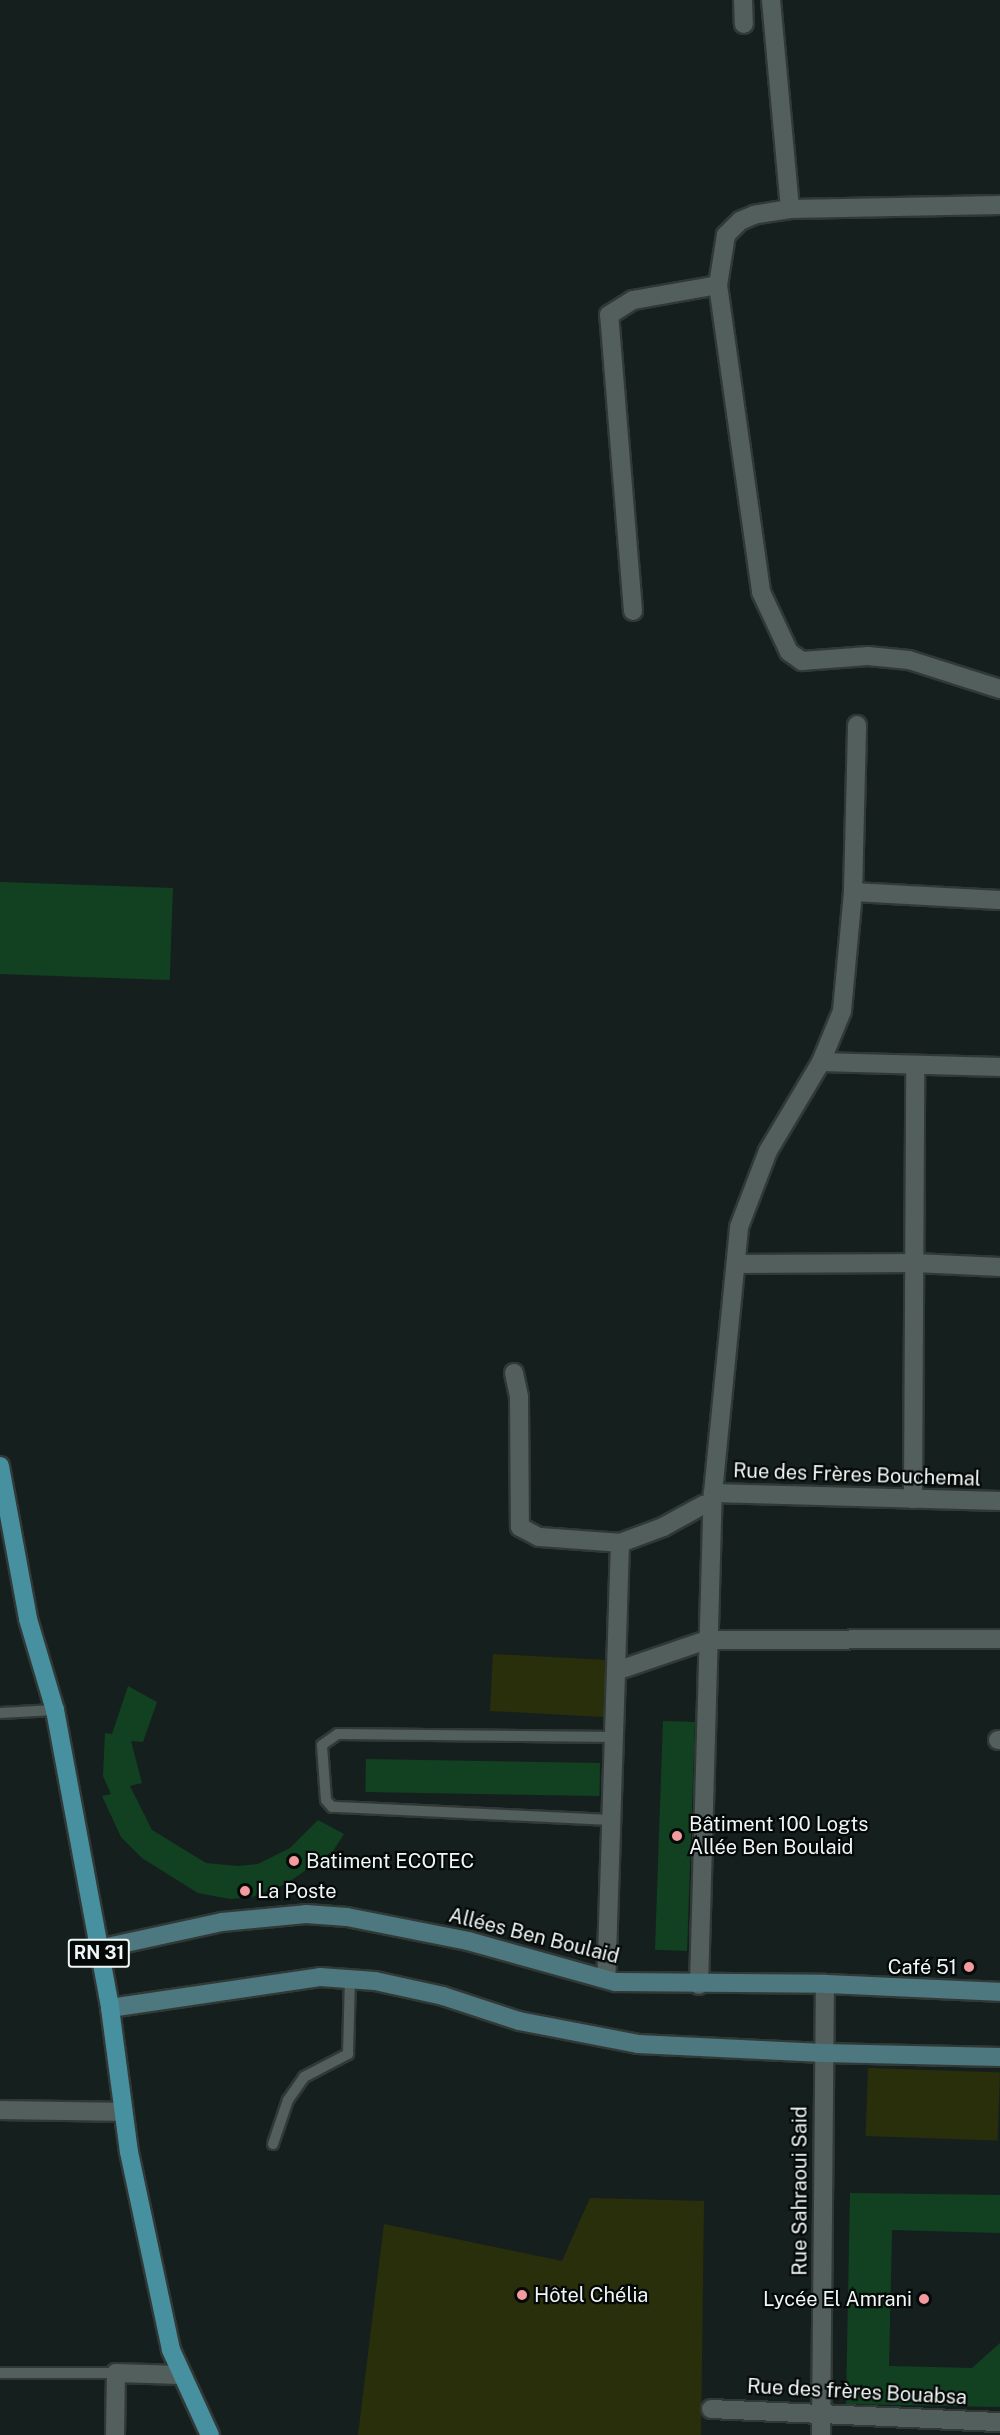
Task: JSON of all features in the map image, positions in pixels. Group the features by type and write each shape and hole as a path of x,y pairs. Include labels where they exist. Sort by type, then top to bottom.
{"main road":[{"name":"RN 31","path":"0,1466 28,1619 55,1710 110,2008 122,2112 171,2350 210,2435"},
{"name":"Allées Ben Boulaid","path":"98,1949 222,1922 306,1914 347,1917 468,1941 606,1979 699,1985 825,1984 1000,1992"},
{"path":"110,2008 264,1983 320,1977 350,1979 443,1996 519,2021 593,2037 683,2047 824,2054 1000,2057"}],"street":[{"path":"743,0 744,24"},
{"path":"771,0 790,209"},
{"path":"1000,205 790,209 754,215 740,221 726,235 718,285 761,592 789,652 802,660 868,656 909,660 1000,689"},
{"path":"633,611 609,315 633,300 718,285"},
{"path":"699,1985 708,1499 739,1227 768,1151 821,1062 842,1011 853,892 857,725"},
{"path":"853,892 1000,900"},
{"path":"821,1062 915,1067 1000,1067"},
{"path":"913,1499 915,1067"},
{"path":"736,1264 915,1263 1000,1267"},
{"path":"514,1373 519,1397 520,1527 539,1537 620,1543 663,1527 708,1499"},
{"name":"Rue des Frères Bouchemal","path":"708,1499 1000,1501"},
{"path":"606,1979 620,1543"},
{"path":"615,1671 707,1640 1000,1639"},
{"name":"Rue Sahraoui Said","path":"821,2435 825,1984"},
{"path":"0,2110 122,2112"},
{"path":"115,2435 116,2373 181,2374"},
{"name":"Rue des frères Bouabsa","path":"711,2409 822,2412 1000,2422"}],"lane":[{"path":"0,1713 55,1710"},
{"path":"611,1820 332,1807 326,1800 322,1745 338,1734 613,1737"},
{"path":"273,2144 288,2100 304,2077 348,2054 350,1979"},
{"path":"0,2373 116,2373"}],"green space":[{"path":"493,1654 607,1660 604,1717 490,1711"},
{"path":"868,2068 1000,2073 998,2141 866,2136"},
{"path":"590,2198 704,2201 701,2435 358,2435 384,2224 562,2261"}],"building":[{"path":"0,882 173,888 170,980 0,974"},
{"path":"128,1686 157,1702 143,1742 131,1741 142,1783 130,1786 152,1830 206,1863 238,1866 258,1864 290,1848 318,1820 344,1834 333,1851 286,1884 252,1897 230,1899 198,1893 142,1858 121,1837 102,1796 111,1794 103,1776 105,1733 112,1734"},
{"name":"Bâtiment 100 Logts Allée Ben Boulaid","path":"663,1721 695,1722 687,1951 655,1950"},
{"path":"366,1759 600,1763 599,1796 365,1792"},
{"path":"850,2193 1000,2195 1000,2233 892,2230 889,2366 972,2368 1000,2343 1000,2407 846,2404"}],"place":[{"name":"Bâtiment 100 Logts Allée Ben Boulaid","path":"677,1836"},
{"name":"Batiment ECOTEC","path":"294,1861"},
{"name":"La Poste","path":"245,1891"},
{"name":"Café 51","path":"969,1967"},
{"name":"Hôtel Chélia","path":"522,2295"},
{"name":"Lycée El Amrani","path":"924,2299"}]}
